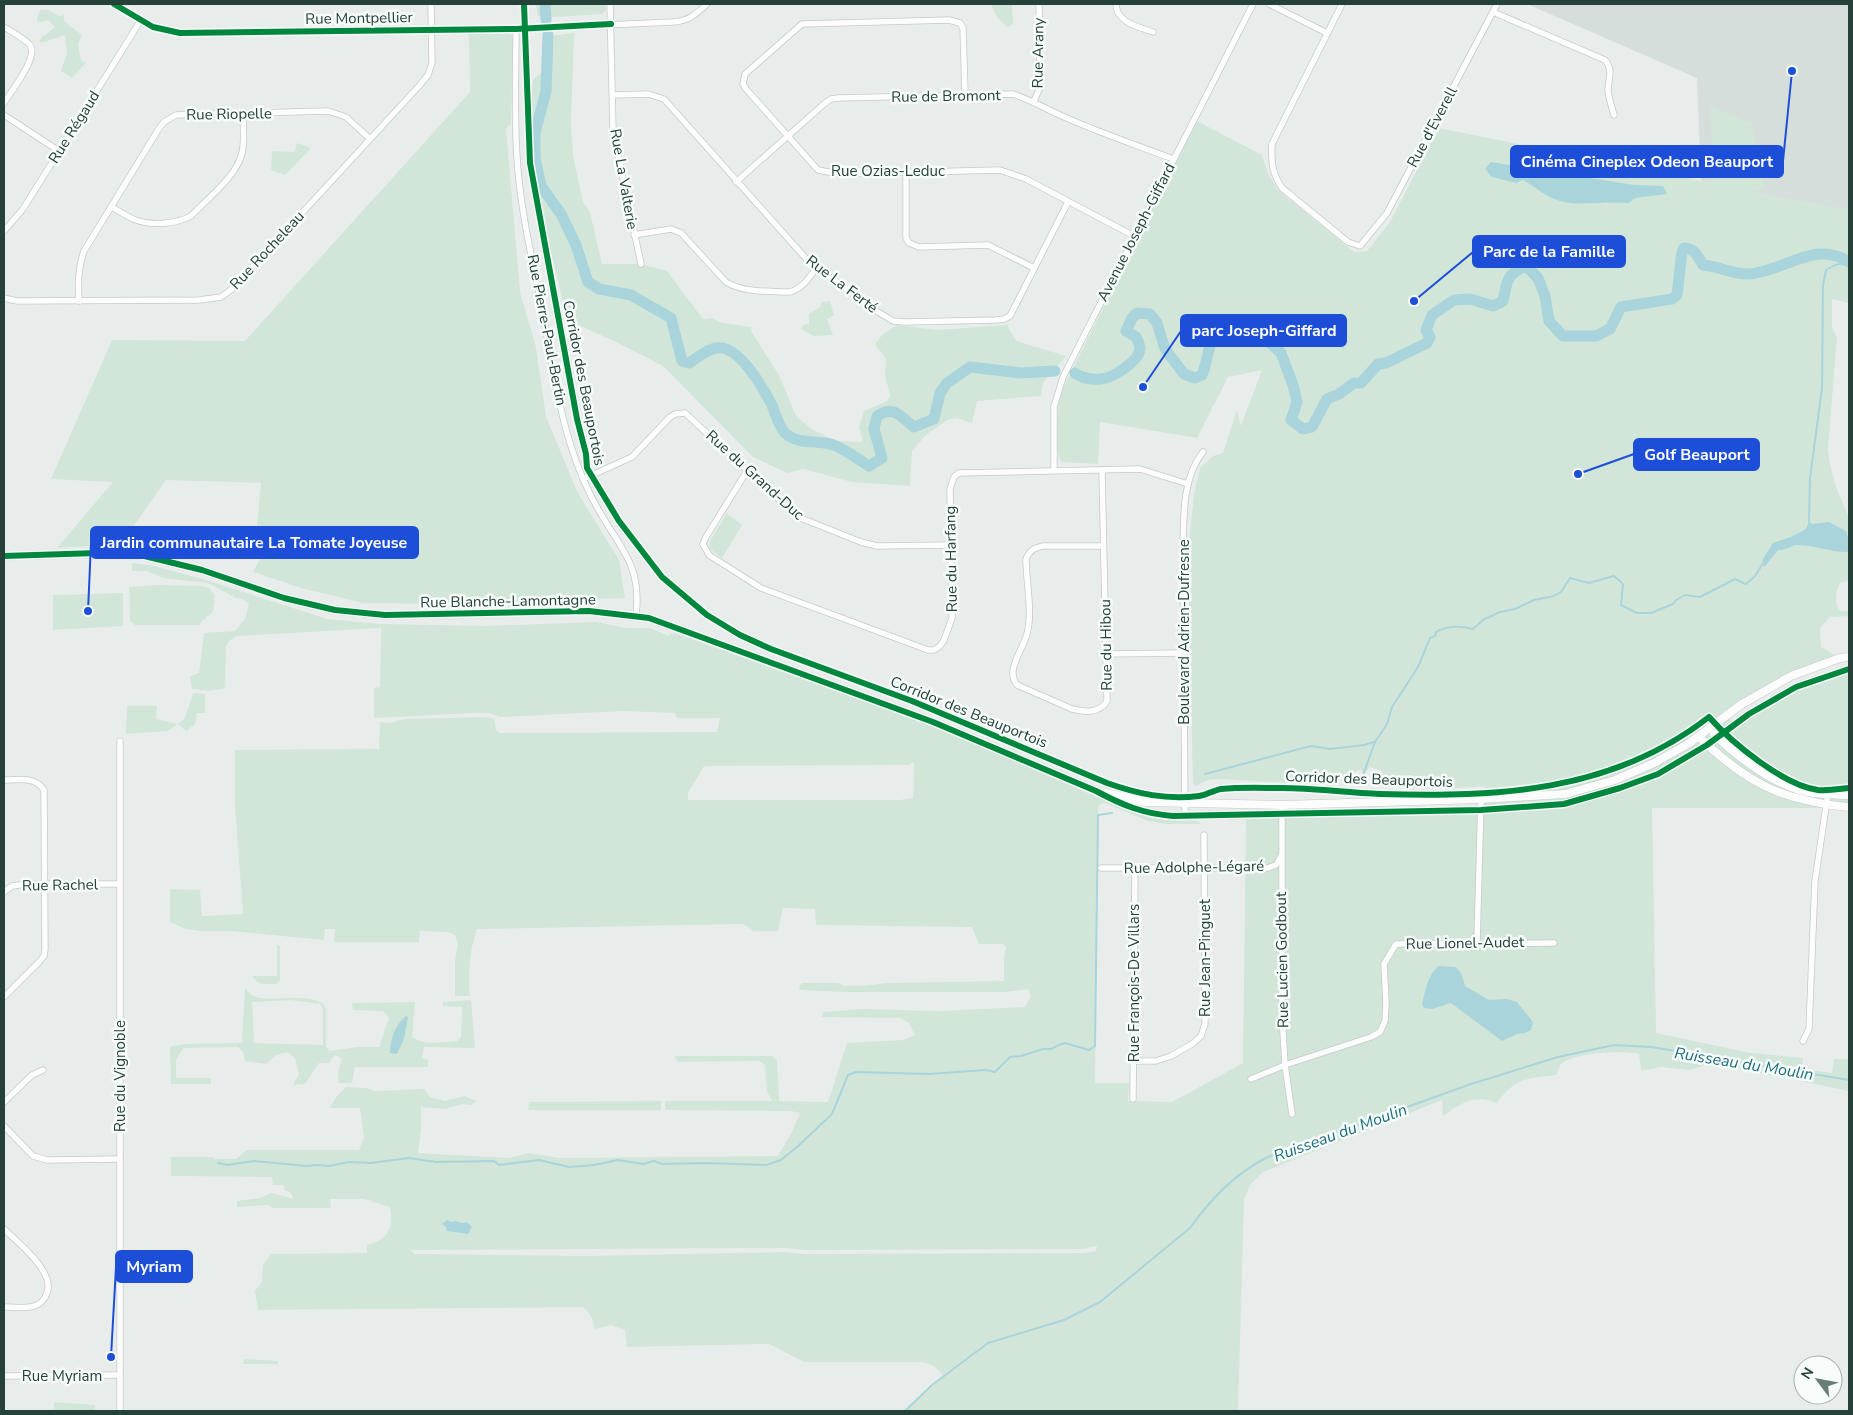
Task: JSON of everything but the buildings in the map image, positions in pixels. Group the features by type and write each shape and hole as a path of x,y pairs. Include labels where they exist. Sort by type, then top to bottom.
{"street":[{"name":"Rue Montpellier","path":"114,4 153,27 180,33 516,29 684,22 707,4"},
{"name":"Rue Rocheleau","path":"4,298 16,301 79,301 199,300 221,297 232,289 369,138 420,86 428,75 432,63 431,4"},
{"name":"Rue La Valterie","path":"610,4 613,131 641,264"},
{"name":"Rue Arany","path":"1034,101 1040,87 1039,4"},
{"path":"1116,4 1122,19 1153,32"},
{"name":"Avenue Joseph-Giffard","path":"1054,470 1054,407 1057,393 1072,358 1252,4"},
{"path":"1269,4 1327,34 1342,4"},
{"name":"Rue d'Everell","path":"1327,34 1272,144 1271,160 1275,178 1282,188 1348,242 1360,246 1387,213 1497,4"},
{"path":"1493,12 1605,60 1610,65 1611,74 1608,91 1614,115"},
{"name":"Rue Régaud","path":"4,231 23,209 141,20"},
{"name":"Rue Ozias-Leduc","path":"965,95 963,28 960,23 949,20 802,24 750,69 743,78 743,84 746,89 818,170 839,174 1000,170 1026,179 1134,236"},
{"path":"4,27 28,43 32,48 32,54 29,64 4,103"},
{"name":"Rue Pierre-Paul-Bertin","path":"516,29 517,157 523,211 566,428 583,479 598,509 630,561 635,574 638,588 636,616"},
{"name":"Rue La Ferté","path":"613,95 648,94 664,99 809,262 893,321 922,322 1004,319 1010,316 1068,202"},
{"name":"Rue de Bromont","path":"736,182 831,99 1012,94 1034,101 1070,120 1173,159"},
{"name":"Rue Riopelle","path":"79,301 79,263 84,251 158,130 169,118 176,115 328,111 346,117 369,138"},
{"path":"112,206 138,221 154,223 182,220 191,216 233,172 239,162 243,151 243,114"},
{"path":"4,115 59,151"},
{"path":"906,172 906,238 909,243 919,246 988,245 1034,268"},
{"path":"634,235 671,229 677,230 726,282 742,289 790,292 804,286 816,268"},
{"name":"Rue du Grand-Duc","path":"583,479 632,457 669,418 681,413 692,418 798,517 861,542 891,547 951,545"},
{"name":"Boulevard Adrien-Dufresne","path":"1184,816 1184,518 1188,484 1197,459 1202,452"},
{"name":"Rue du Harfang","path":"747,471 706,537 703,544 709,555 761,588 928,650 934,650 940,646 952,618 950,490 954,477 959,473 1140,469 1188,484"},
{"name":"Rue du Hibou","path":"1102,470 1107,701 1098,710 1081,712 1017,685 1013,680 1014,668 1028,633 1026,559 1029,552 1043,546 1103,546"},
{"name":"Rue Blanche-Lamontagne","path":"4,556 128,552 202,570 284,598 335,610 385,615 589,611 636,616 658,621 933,722 1096,791 1122,804 1153,814 1184,816 1481,810 1564,804 1620,788 1658,774 1718,738 1749,714 1796,687 1849,669"},
{"path":"1107,654 1184,653"},
{"name":"Rue Blanche-Lamontagne","path":"1096,791 1146,802 1282,805 1481,799 1565,794 1615,780 1654,763 1698,737 1742,704 1791,676 1840,658 1849,657"},
{"path":"1709,729 1756,770 1774,780 1804,792 1849,795"},
{"path":"1698,737 1749,778 1767,788 1801,800 1849,807"},
{"name":"Rue du Vignoble","path":"120,741 120,1411"},
{"path":"4,780 34,780 44,790 45,949 44,956 4,997"},
{"path":"1803,1041 1810,1028 1815,881 1828,793"},
{"path":"1478,942 1481,799"},
{"name":"Rue Lucien Godbout","path":"1282,805 1282,1014 1285,1065 1292,1114"},
{"name":"Rue Jean-Pinguet","path":"1134,1061 1156,1061 1171,1056 1192,1044 1201,1036 1205,1024 1204,834"},
{"name":"Rue Adolphe-Légaré","path":"1102,868 1268,868 1276,865 1281,856"},
{"name":"Rue François-De Villars","path":"1133,1099 1135,868"},
{"name":"Rue Rachel","path":"4,892 12,886 19,884 119,884"},
{"name":"Rue Lionel-Audet","path":"1251,1079 1285,1065 1371,1037 1380,1032 1385,1021 1384,964 1396,944 1554,943"},
{"path":"4,1102 32,1075 43,1070"},
{"path":"4,1126 33,1156 39,1159 120,1159"},
{"path":"4,1229 46,1274 49,1288 43,1302 37,1306 27,1308 4,1307"},
{"name":"Rue Myriam","path":"4,1376 120,1375"}],"shaded area":[{"path":"1527,4 1849,4 1849,210 1774,197 1701,181 1697,78"}],"green space":[{"path":"536,4 605,4 606,10 602,14 556,17 538,16"},
{"path":"992,4 1012,4 1013,24 1008,27 995,14"},
{"path":"40,10 48,10 59,16 64,15 64,21 82,35 78,44 81,60 86,63 72,78 61,71 67,53 65,35 39,42 42,37 55,27 48,20 38,23 37,18"},
{"path":"574,33 571,123 573,156 583,202 590,212 602,264 641,264 667,271 703,319 712,318 722,323 752,327 751,331 779,375 796,416 813,430 837,441 863,442 859,427 864,411 887,401 890,396 885,374 886,359 875,344 882,335 897,325 937,330 1007,325 1016,341 1066,356 1043,383 1041,396 977,401 972,423 956,418 947,420 926,435 912,451 910,486 852,482 803,469 787,473 753,457 663,366 567,320 540,201 532,141 531,110 533,80 546,69 550,36"},
{"path":"469,34 511,34 513,39 511,124 506,129 520,292 536,347 546,417 578,493 619,560 625,598 447,604 363,603 301,588 253,572 265,550 257,525 261,483 166,480 121,544 57,548 113,482 51,479 112,340 245,341 470,92"},
{"path":"1710,106 1752,124 1764,187 1752,192 1849,210 1849,303 1832,299 1832,328 1837,337 1828,449 1835,484 1849,518 1849,581 1841,582 1837,592 1836,604 1840,611 1848,611 1849,616 1830,617 1820,628 1821,647 1840,658 1791,676 1727,716 1735,725 1796,687 1849,669 1849,808 1652,808 1656,1033 1751,1053 1803,1058 1802,1069 1832,1073 1834,1059 1849,1059 1849,1091 1746,1070 1705,1065 1689,1070 1661,1067 1641,1071 1639,1054 1599,1053 1567,1060 1561,1064 1556,1075 1522,1081 1510,1088 1497,1103 1481,1099 1468,1101 1443,1116 1442,1100 1263,1172 1250,1185 1244,1200 1238,1411 905,1411 944,1376 934,1366 923,1362 804,1362 769,1344 627,1347 625,1330 611,1325 595,1329 592,1318 584,1307 258,1310 255,1291 262,1282 263,1265 271,1254 367,1253 367,1245 380,1240 388,1232 391,1221 390,1207 364,1199 330,1199 331,1208 273,1208 268,1205 237,1207 237,1201 260,1198 271,1193 294,1199 290,1192 285,1190 284,1185 273,1185 272,1177 171,1176 171,1157 236,1159 247,1150 359,1150 364,1137 360,1108 330,1108 336,1097 346,1087 367,1088 375,1091 424,1089 430,1097 445,1101 464,1096 477,1101 472,1105 462,1104 445,1109 421,1107 418,1153 509,1158 529,1153 559,1158 778,1156 792,1132 800,1113 791,1111 665,1110 665,1101 772,1101 767,1091 765,1065 759,1061 678,1062 674,1056 772,1056 777,1060 779,1101 828,1102 847,1043 903,1040 915,1035 909,1023 901,1018 822,1017 823,1012 863,1009 940,1011 1025,1007 1031,996 1028,989 1006,992 847,992 800,990 799,986 803,983 838,983 844,986 864,986 887,983 1004,981 1006,947 1003,944 979,944 972,927 816,925 815,909 783,908 778,931 754,931 743,924 477,929 470,962 470,996 455,996 455,960 458,945 455,935 448,932 420,931 419,942 334,942 335,929 325,929 324,940 231,931 200,931 186,929 170,922 170,889 200,890 202,916 243,914 235,806 235,750 379,749 380,722 391,723 404,719 487,717 494,719 496,730 500,733 717,732 720,718 677,718 675,713 623,711 501,717 489,713 476,713 374,718 374,688 380,687 381,628 237,636 230,640 226,646 225,688 209,691 192,689 190,676 199,673 204,633 235,631 245,619 249,604 243,599 236,598 208,583 163,578 147,571 132,571 132,563 154,566 206,580 327,619 381,624 484,626 597,622 627,628 650,628 669,636 671,633 677,634 932,725 1124,809 1148,817 1176,819 1176,821 1199,821 1200,824 1168,824 1148,821 1105,803 1100,804 1098,808 1095,1083 1129,1083 1128,1101 1172,1102 1243,1063 1246,815 1481,810 1481,799 1485,786 1444,789 1387,787 1382,771 1370,767 1365,773 1360,770 1327,785 1219,779 1208,780 1196,786 1193,783 1188,553 1194,494 1200,468 1213,456 1223,453 1237,410 1241,426 1262,370 1228,377 1197,438 1100,422 1098,464 1062,462 1059,458 1057,431 1060,396 1064,387 1197,121 1262,155 1268,174 1278,190 1354,252 1367,251 1390,222 1439,128 1713,183","holes":["914,762 913,798 900,800 688,800 688,793 704,766 908,765","1097,1246 1096,1251 1084,1253 804,1254 785,1252 585,1256 414,1254 411,1250 1083,1249"]},
{"path":"297,143 310,149 285,175 271,170 272,151 295,152"},
{"path":"830,301 834,315 827,319 833,335 814,336 801,329 805,324 809,324 809,314 820,307 822,302"},
{"path":"727,513 742,525 722,558 710,549 709,543"},
{"path":"159,585 203,586 209,588 215,595 213,612 199,625 135,625 130,621 129,587"},
{"path":"123,593 123,626 53,630 53,595"},
{"path":"193,693 205,694 205,713 197,713 195,724 186,731 178,724 185,718"},
{"path":"127,706 157,706 156,719 178,724 167,731 126,734"},
{"path":"277,944 280,946 280,980 277,984 260,983 252,976 277,976"},
{"path":"245,987 250,994 257,997 313,999 321,1003 326,1009 326,1047 330,1051 358,1047 379,1047 389,1018 383,1011 353,1010 352,1003 415,1002 412,1037 422,1042 434,1043 457,1041 461,1037 462,1007 443,1006 443,1002 471,1000 475,1048 424,1047 422,1058 428,1060 428,1067 355,1067 352,1083 339,1083 338,1073 342,1058 335,1055 329,1063 319,1063 305,1084 293,1085 299,1074 295,1058 287,1052 275,1056 266,1064 245,1061 243,1052 238,1047 183,1048 176,1060 176,1078 211,1078 211,1084 171,1084 170,1047 183,1044 242,1043","holes":["291,1000 320,1004 323,1009 323,1045 254,1043 252,1002"]},
{"path":"661,1101 661,1110 528,1110 529,1102"},
{"path":"244,1359 278,1361 278,1364 243,1364"},
{"path":"54,1402 95,1405 95,1411 54,1411"}],"water":[{"path":"1491,162 1634,185 1663,186 1667,194 1635,198 1629,203 1568,203 1550,197 1523,180 1516,183 1492,177 1485,169"},
{"path":"1809,521 1812,524 1829,522 1846,531 1849,541 1848,552 1796,545 1778,550 1765,566 1762,565 1763,559 1773,543 1791,537 1806,529"},
{"path":"1438,966 1456,967 1461,973 1465,986 1489,1000 1507,999 1517,1002 1533,1022 1531,1030 1502,1041 1451,1003 1432,1009 1424,1008 1422,1004 1427,984 1431,974"},
{"path":"406,1016 408,1017 404,1039 397,1054 390,1053 394,1033"},
{"path":"447,1220 467,1222 472,1227 468,1234 447,1231 446,1227 442,1224"}],"waterway":[{"path":"545,4 546,20"},
{"path":"548,35 546,91 535,133 535,158 541,186 561,214 576,245 588,282 599,289 631,295 671,318 682,361 689,363 705,352 716,348 725,349 733,353 749,369 763,388 777,420 785,433 791,437 796,440 836,446 869,466 882,458 874,429 877,416 888,412 897,413 914,427 934,419 940,393 947,383 970,367 1021,373 1055,371"},
{"path":"1075,373 1087,378 1101,379 1112,376 1130,364 1139,354 1140,347 1136,337 1126,331 1132,318 1137,313 1150,314 1157,323 1165,349 1184,374 1195,378 1202,375 1213,336 1217,330 1231,323 1257,340 1268,341 1281,353 1297,402 1291,420 1303,429 1312,427 1327,399 1339,394 1354,383 1361,383 1378,364 1386,363 1427,343 1430,337 1426,330 1432,315 1454,300 1470,299 1493,306 1503,301 1508,279 1519,269 1526,266 1538,278 1545,296 1549,321 1563,336 1596,336 1610,329 1621,307 1672,299 1677,295 1684,248 1694,251 1703,265 1743,274 1762,272 1812,255 1837,256 1849,262"},
{"path":"1809,521 1810,478 1822,388 1823,285 1826,270 1835,265 1848,262"},
{"path":"1362,778 1375,742 1387,724 1392,707 1418,667 1430,638 1435,636 1436,632 1445,628 1455,627 1473,629 1483,620 1500,612 1515,609 1534,600 1554,596 1561,592 1570,578 1589,583 1614,576 1623,584 1621,605 1637,613 1651,613 1673,604 1685,595 1700,597 1735,579 1746,584 1755,576 1762,565"},
{"path":"1205,774 1311,746 1330,749 1374,742"},
{"path":"218,1163 228,1165 254,1161 329,1166 349,1162 371,1163 409,1158 436,1162 494,1161 499,1165 539,1160 569,1167 594,1165 618,1160 643,1164 654,1161 662,1164 766,1165 781,1160 832,1114 848,1075 856,1072 929,1074 986,1070 995,1072 1010,1057 1021,1056 1043,1049 1051,1049 1065,1043 1089,1050 1095,1046 1098,815 1112,813"},
{"name":"Ruisseau du Moulin","path":"905,1411 932,1385 988,1343 1064,1320 1100,1302 1190,1228 1206,1207 1225,1188 1257,1163 1268,1157 1471,1084 1558,1057 1614,1045 1651,1047 1849,1080"}],"cycle path":[{"path":"114,4 153,27 180,33 516,29 611,24"},
{"name":"Corridor des Beauportois","path":"524,4 530,163 577,419 586,454 587,468 619,521 662,577 707,615 740,635 771,649 912,701 1107,783 1164,797 1187,797 1221,789 1236,788 1307,789 1355,793 1424,795 1510,791 1552,785 1593,776 1633,762 1672,742 1709,717 1744,750 1774,772 1789,780 1818,790 1849,788"},
{"path":"4,556 128,552 202,570 284,598 335,610 385,615 589,611 649,618 933,722 1096,791 1124,805 1143,811 1173,816 1481,810 1564,804 1620,788 1658,774 1707,745 1749,714 1796,687 1849,669"}],"place":[{"name":"Cinéma Cineplex Odeon Beauport","path":"1792,71"},
{"name":"Parc de la Famille","path":"1414,301"},
{"name":"parc Joseph-Giffard","path":"1143,387"},
{"name":"Golf Beauport","path":"1578,474"},
{"name":"Jardin communautaire La Tomate Joyeuse","path":"88,611"},
{"name":"Myriam","path":"111,1357"}]}
